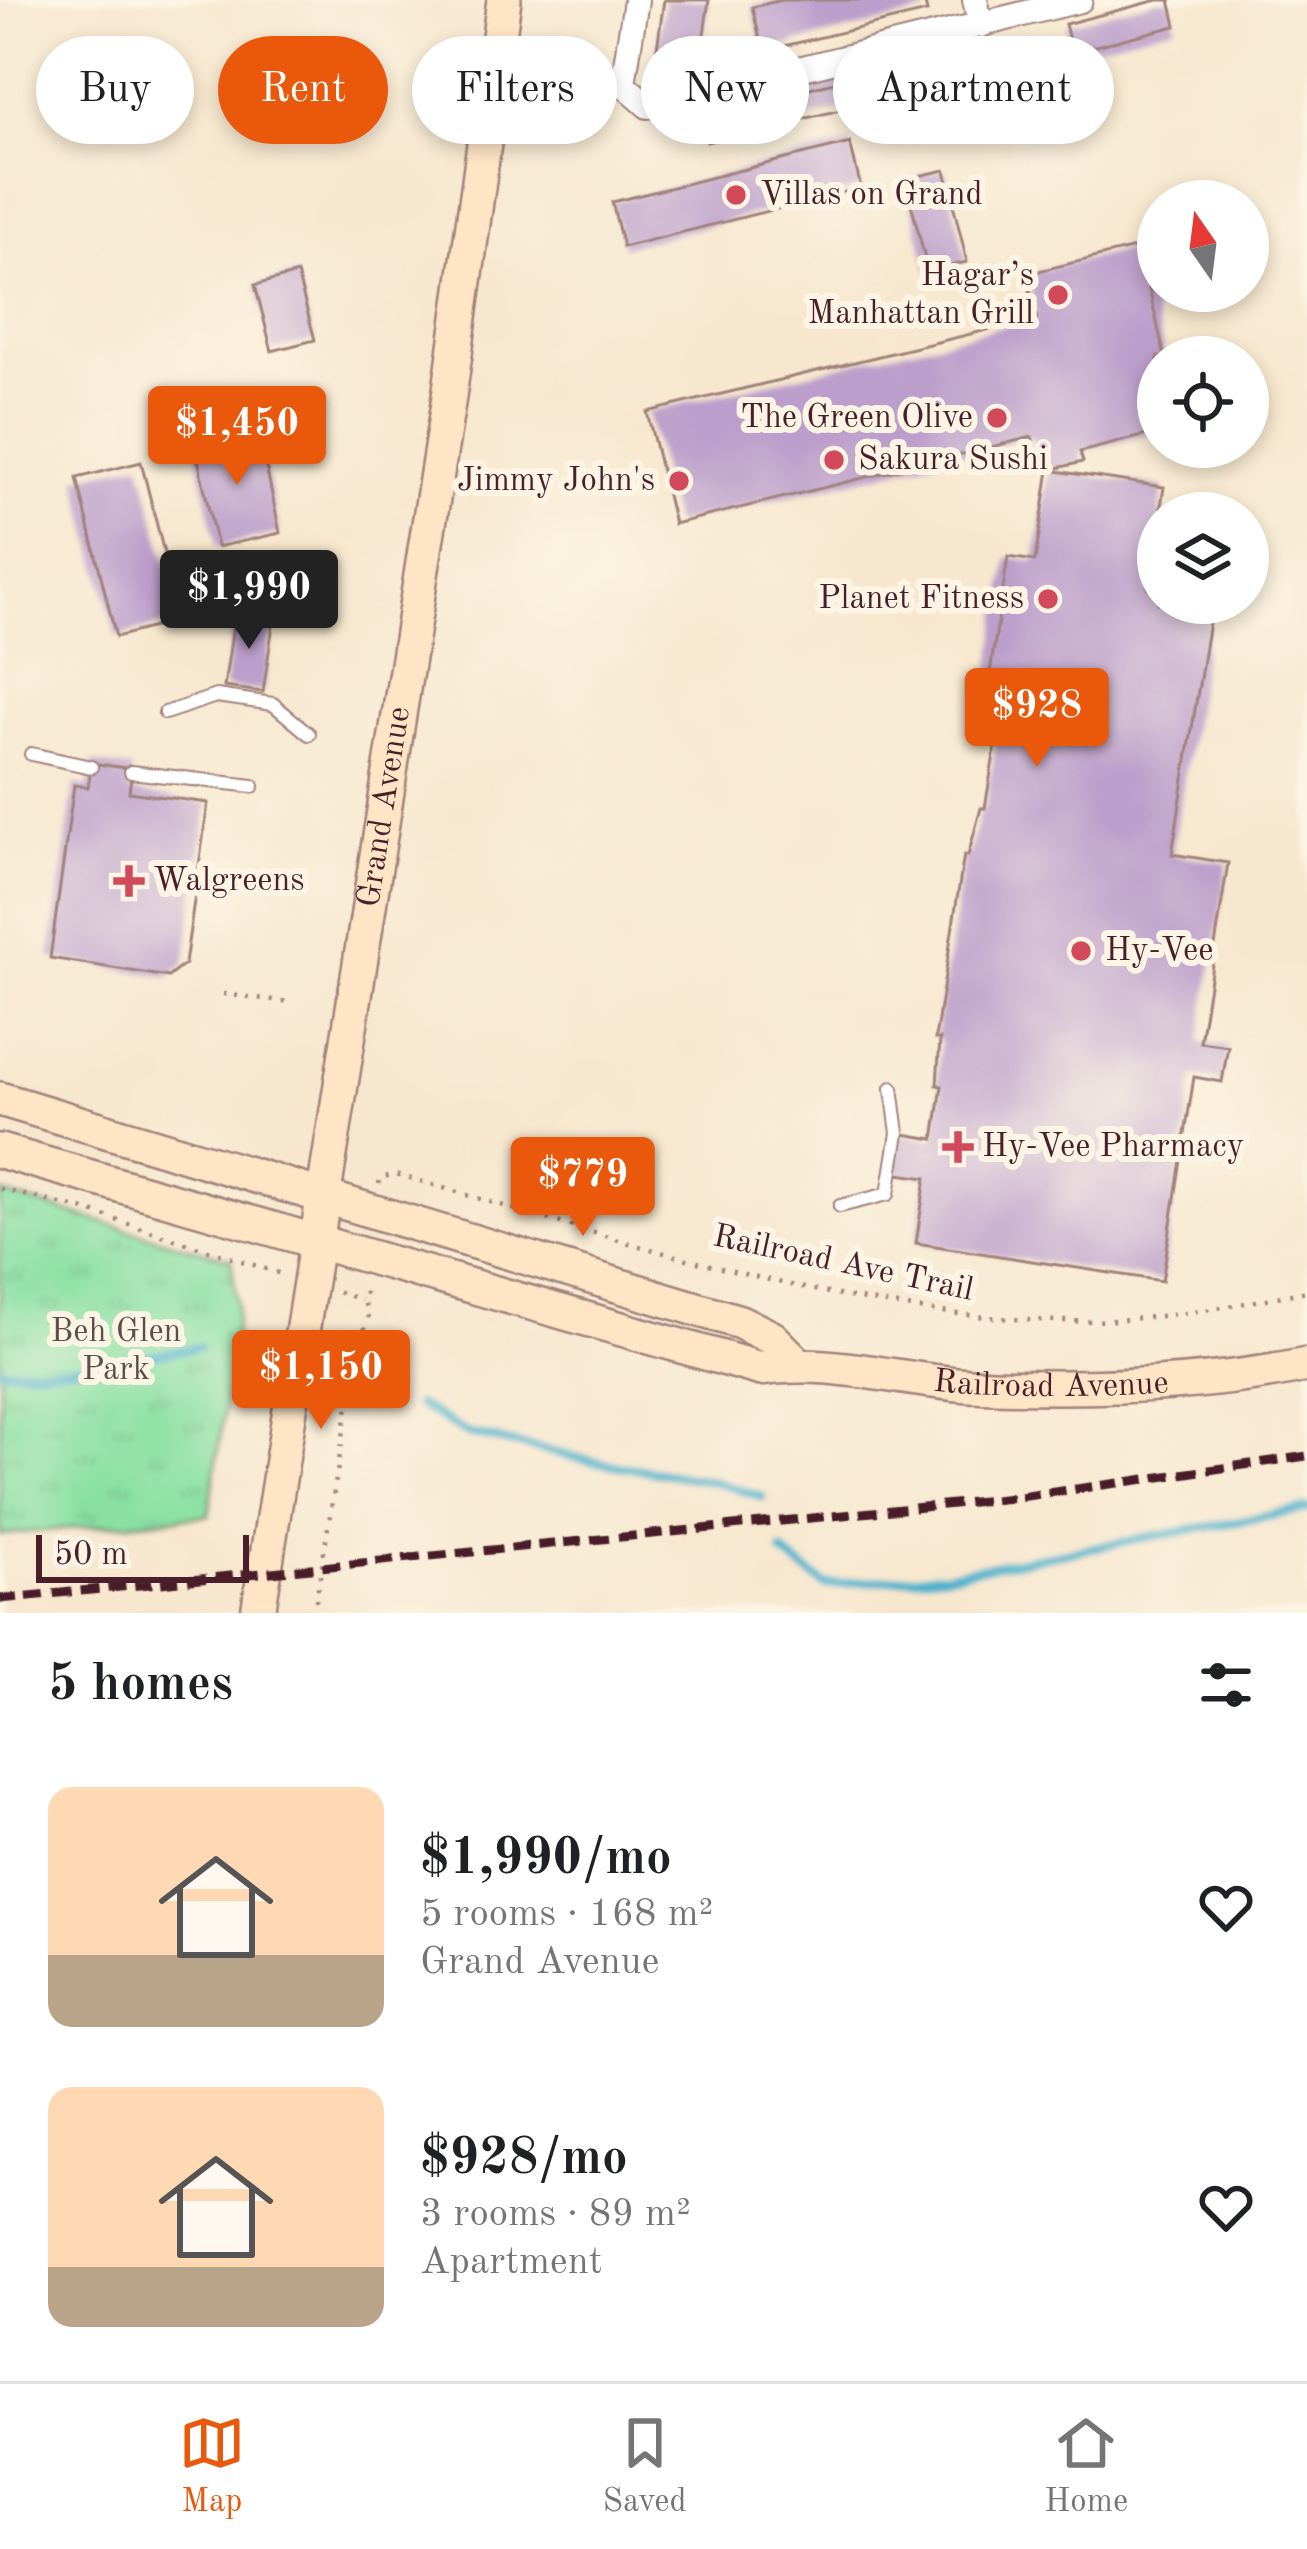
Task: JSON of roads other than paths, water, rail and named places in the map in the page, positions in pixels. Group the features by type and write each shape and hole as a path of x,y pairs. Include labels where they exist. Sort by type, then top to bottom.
{"main road":[{"name":"Grand Avenue","path":"258,1613 449,397 504,0"},
{"path":"0,1099 740,1322 772,1338 797,1364"},
{"name":"Railroad Avenue","path":"0,1151 761,1369 797,1364 967,1384 1120,1386 1307,1365"}],"street":[{"path":"636,0 623,85 648,106 978,12 1080,0"}],"lane":[{"path":"165,713 216,696 254,701 272,704 309,734"},
{"path":"32,754 91,767"},
{"path":"131,772 253,786"},
{"path":"840,1206 888,1194 898,1133 892,1088"}],"waterway":[{"path":"0,1369 75,1366 199,1347"},
{"path":"418,1405 466,1433 712,1481 762,1497"},
{"path":"782,1552 825,1585 946,1574 1307,1509"}],"railway":[{"path":"0,1599 1013,1498 1307,1456"}],"place":[{"name":"Villas on Grand","path":"736,195"},
{"name":"Hagar’s Manhattan Grill","path":"1058,295"},
{"name":"The Green Olive","path":"997,418"},
{"name":"Sakura Sushi","path":"834,460"},
{"name":"Jimmy John's","path":"679,481"},
{"name":"Planet Fitness","path":"1048,599"},
{"name":"Walgreens","path":"129,881"},
{"name":"Hy-Vee","path":"1081,951"},
{"name":"Hy-Vee Pharmacy","path":"958,1147"}],"park label":[{"name":"Beh Glen Park","path":"116,1351"}]}
